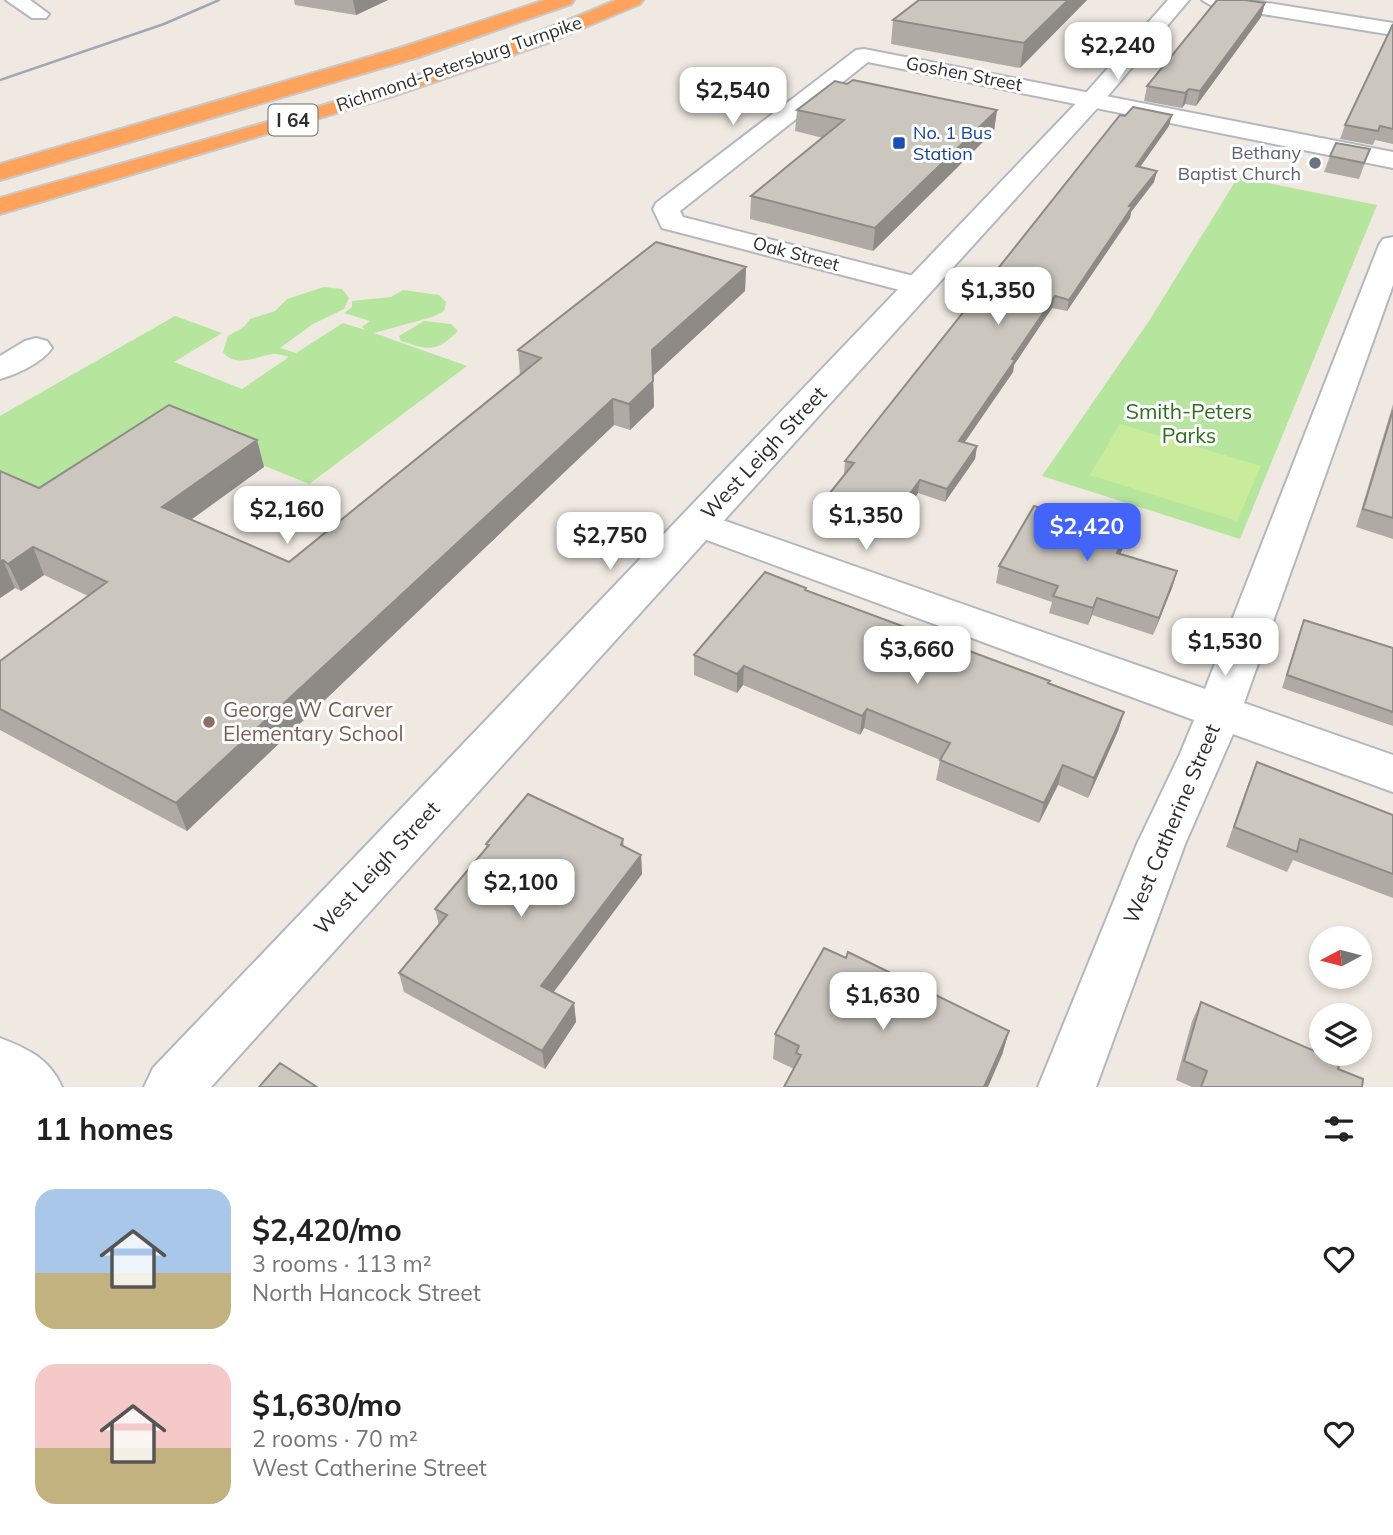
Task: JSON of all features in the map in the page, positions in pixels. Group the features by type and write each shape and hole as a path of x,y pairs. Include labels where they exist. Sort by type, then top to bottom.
{"highway":[{"name":"Richmond-Petersburg Turnpike","path":"0,173 411,52 564,0"},
{"name":"Richmond-Petersburg Turnpike","path":"0,206 326,110 582,23 634,0"},
{"path":"582,23 654,4"}],"street":[{"path":"16,0 39,14"},
{"name":"West Leigh Street","path":"173,1087 1093,99 1179,0"},
{"path":"1212,0 1393,29"},
{"name":"Goshen Street","path":"672,222 666,209 864,55 1393,159"},
{"name":"Oak Street","path":"672,222 919,286"},
{"name":"West Catherine Street","path":"1067,1087 1161,844 1219,711 1393,245"},
{"path":"0,369 36,348"},
{"path":"698,524 1393,774"},
{"path":"0,1065 33,1087"}],"green space":[{"name":"Smith-Peters Parks","path":"1238,177 1377,205 1240,539 1042,476 1149,321"},
{"path":"324,287 342,289 349,298 344,309 313,324 280,348 296,353 343,323 365,330 362,327 370,321 344,313 352,307 352,301 391,297 403,290 439,295 446,302 444,311 432,317 374,333 467,366 309,484 158,422 37,499 0,481 0,416 175,316 222,333 174,362 242,389 289,357 274,354 246,360 233,359 223,352 228,336 244,327 250,319 275,311 287,299"},
{"path":"424,321 451,324 458,331 444,343 432,348 401,341 399,336"},
{"path":"1120,424 1261,466 1237,521 1090,475"}],"building":[{"path":"919,0 1068,0 1024,43 893,20"},
{"path":"1217,0 1265,3 1200,91 1189,89 1185,93 1147,86"},
{"path":"1393,24 1393,129 1380,126 1378,131 1345,125"},
{"path":"853,80 997,110 875,228 751,196 844,120 797,110 835,81 847,84"},
{"path":"1133,107 1172,115 1136,166 1157,171 1129,206 1132,207 1069,300 1055,296 1012,359 1015,360 959,441 977,446 947,489 920,480 890,521 825,499 854,463 845,461 1120,115 1125,116"},
{"path":"1336,143 1370,149 1364,163 1330,156"},
{"path":"656,242 746,267 652,350 653,381 629,404 613,399 176,803 0,709 0,661 107,582 33,547 8,564 3,560 0,562 0,471 39,488 169,405 257,440 162,507 289,562 541,358 518,350"},
{"path":"1393,410 1393,518 1363,509"},
{"path":"1034,506 1089,523 1090,520 1127,531 1117,553 1177,571 1159,618 1097,598 1093,608 1053,596 1058,586 999,566"},
{"path":"765,572 806,588 805,590 1050,681 1048,683 1124,712 1094,778 1063,765 1044,803 940,760 950,743 867,709 862,716 744,666 737,674 694,655"},
{"path":"1304,620 1393,648 1393,712 1287,675"},
{"path":"1257,762 1393,815 1393,874 1300,839 1297,852 1234,827"},
{"path":"528,794 623,839 621,845 641,855 541,986 574,1003 542,1051 399,973 447,915 435,909"},
{"path":"824,948 846,958 848,952 1009,1031 984,1087 784,1087 801,1055 796,1053 799,1046 775,1034"},
{"path":"1201,1002 1309,1049 1309,1066 1339,1066 1338,1069 1363,1079 1362,1087 1201,1087 1207,1071 1184,1061"},
{"path":"280,1063 317,1087 259,1087"}],"railway":[{"path":"0,80 164,24 219,0"}],"place":[{"name":"No. 1 Bus Station","path":"899,143"},
{"name":"Bethany Baptist Church","path":"1315,163"},
{"name":"George W Carver Elementary School","path":"209,722"}]}
